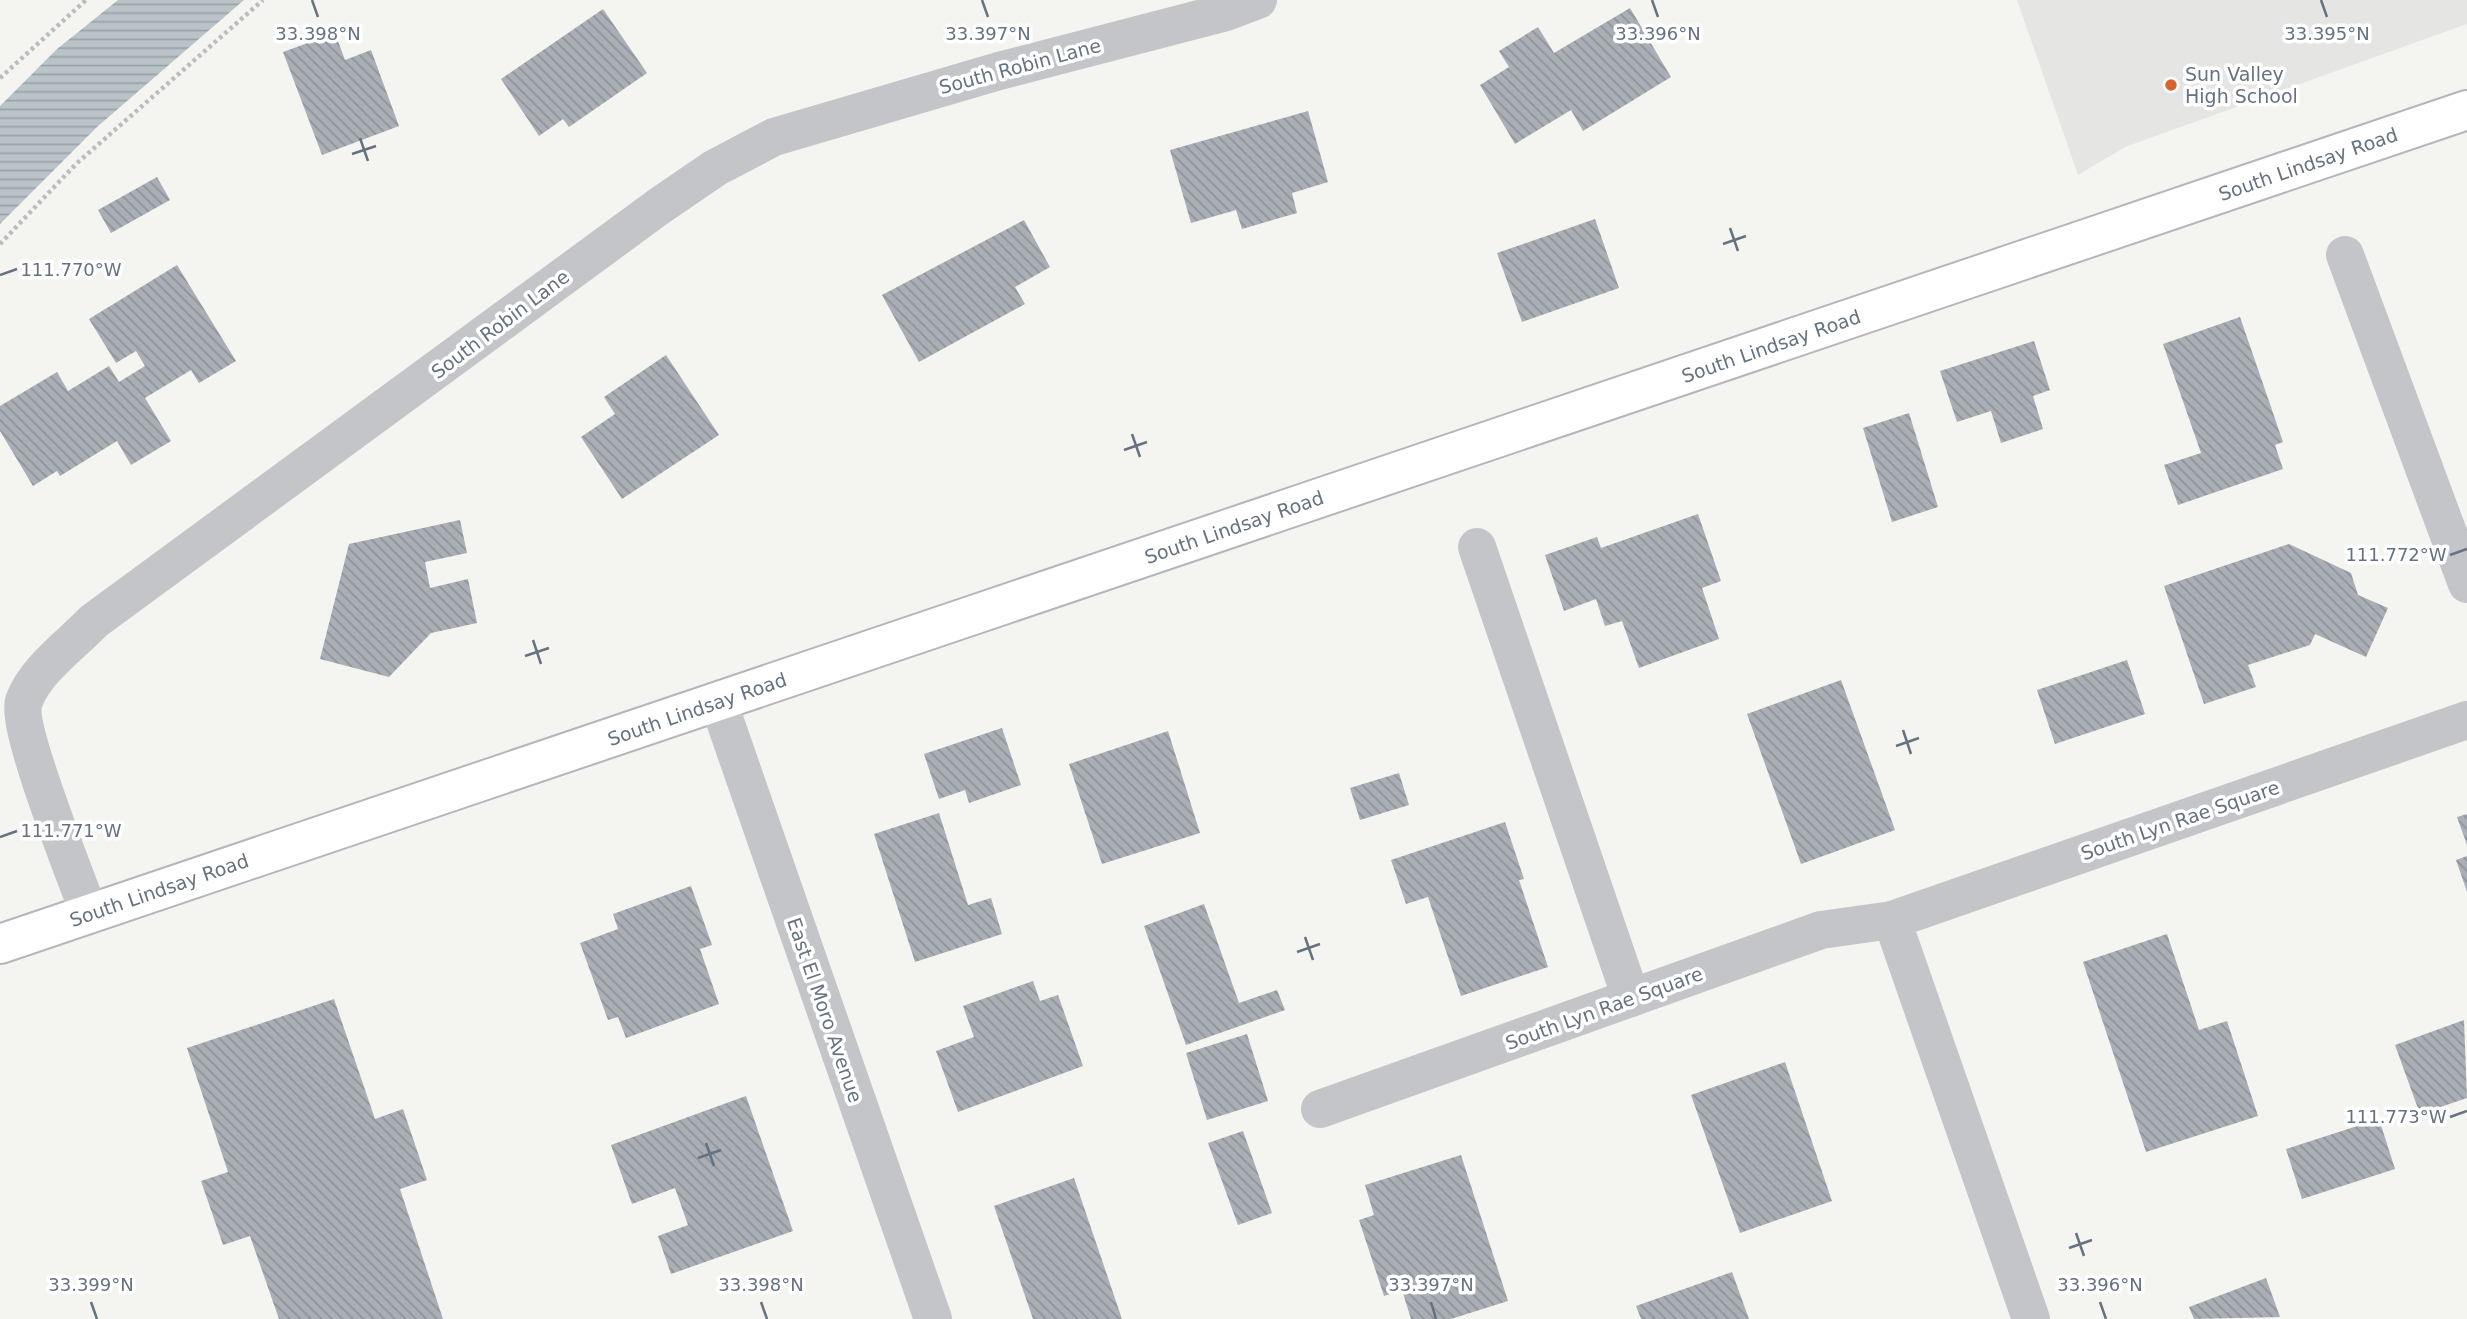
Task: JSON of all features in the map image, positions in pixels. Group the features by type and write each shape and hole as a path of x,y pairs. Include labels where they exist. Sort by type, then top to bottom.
{"main road":[{"name":"South Lindsay Road","path":"0,944 2467,110"}],"street":[{"name":"South Robin Lane","path":"89,914 28,738 23,703 32,684 94,621 715,168 774,137 999,71 1226,12 1258,0"},
{"path":"2345,255 2467,584"},
{"path":"1477,547 1631,998"},
{"name":"East El Moro Avenue","path":"718,701 933,1319"},
{"name":"South Lyn Rae Square","path":"1320,1109 1822,930 1892,920 2467,720"},
{"path":"1892,920 2031,1319"}],"path":[{"path":"0,79 86,0"},
{"path":"0,244 76,164 263,0"}],"shaded area":[{"path":"118,0 244,0 97,127 0,224 0,106 57,49"},
{"name":"Sun Valley High School","path":"2017,0 2467,0 2467,24 2125,147 2078,175"}],"building":[{"path":"1630,8 1671,77 1583,131 1571,110 1515,144 1480,85 1509,67 1499,51 1538,27 1554,53"},
{"path":"603,9 647,73 569,127 563,119 539,136 501,79"},
{"path":"335,33 345,60 371,50 399,126 322,155 283,52"},
{"path":"1308,111 1328,182 1292,193 1297,213 1242,229 1236,210 1191,223 1170,150"},
{"path":"157,177 170,200 111,233 98,210"},
{"path":"1595,219 1619,288 1522,322 1497,253"},
{"path":"1024,220 1050,267 1015,287 1025,304 919,362 882,295"},
{"path":"177,265 236,361 199,383 191,370 145,398 171,441 131,465 117,441 60,476 57,471 33,486 0,431 0,406 57,372 68,391 109,366 119,382 145,366 136,351 116,363 89,319"},
{"path":"2240,317 2283,442 2275,445 2283,469 2178,505 2164,465 2201,453 2163,344"},
{"path":"2034,341 2050,390 2033,396 2043,429 2001,443 1991,411 1957,422 1940,371"},
{"path":"666,355 719,435 622,499 581,437 615,414 604,397"},
{"path":"1909,413 1938,507 1892,522 1863,428"},
{"path":"1698,514 1721,581 1702,588 1719,639 1639,668 1622,621 1605,626 1596,599 1564,611 1545,555 1597,537 1601,548"},
{"path":"460,520 467,553 425,562 430,588 468,579 477,623 431,633 389,677 320,659 349,544"},
{"path":"2289,544 2351,573 2358,595 2388,608 2366,657 2315,634 2310,645 2248,665 2256,687 2204,704 2164,586"},
{"path":"2127,660 2145,714 2055,744 2037,690"},
{"path":"1841,680 1895,830 1801,864 1747,714"},
{"path":"1002,728 1021,785 969,803 965,790 939,799 924,754"},
{"path":"1168,731 1200,833 1102,864 1069,764"},
{"path":"1399,773 1409,805 1360,820 1350,788"},
{"path":"939,813 968,905 991,898 1002,934 915,962 874,834"},
{"path":"2467,814 2467,845 2457,817"},
{"path":"1505,822 1524,879 1519,880 1548,967 1461,996 1428,897 1406,904 1391,860"},
{"path":"2467,856 2467,892 2456,860"},
{"path":"691,886 712,945 700,949 719,1004 626,1038 618,1017 608,1020 580,943 618,929 613,914"},
{"path":"1204,904 1239,1003 1277,990 1285,1010 1186,1045 1144,926"},
{"path":"2167,934 2199,1030 2227,1021 2258,1116 2146,1152 2083,962"},
{"path":"1033,981 1040,1001 1058,995 1083,1066 958,1112 936,1051 974,1037 963,1006"},
{"path":"334,999 375,1119 403,1109 427,1180 400,1189 443,1319 279,1319 250,1236 223,1245 201,1181 228,1172 187,1048"},
{"path":"2464,1020 2467,1098 2420,1114 2395,1045"},
{"path":"1247,1034 1268,1101 1207,1120 1186,1053"},
{"path":"1785,1062 1832,1201 1740,1233 1691,1095"},
{"path":"746,1096 793,1231 671,1274 658,1236 688,1225 675,1188 632,1204 611,1145"},
{"path":"2379,1119 2395,1169 2302,1199 2286,1149"},
{"path":"1243,1131 1272,1213 1238,1225 1208,1143"},
{"path":"1461,1155 1508,1301 1451,1319 1411,1319 1402,1290 1384,1296 1359,1220 1374,1215 1365,1185"},
{"path":"1074,1178 1122,1319 1033,1319 994,1206"},
{"path":"1732,1272 1749,1319 1641,1319 1636,1306"},
{"path":"2266,1278 2280,1317 2194,1319 2189,1307"}],"place":[{"name":"Sun Valley High School","path":"2171,85"}]}
